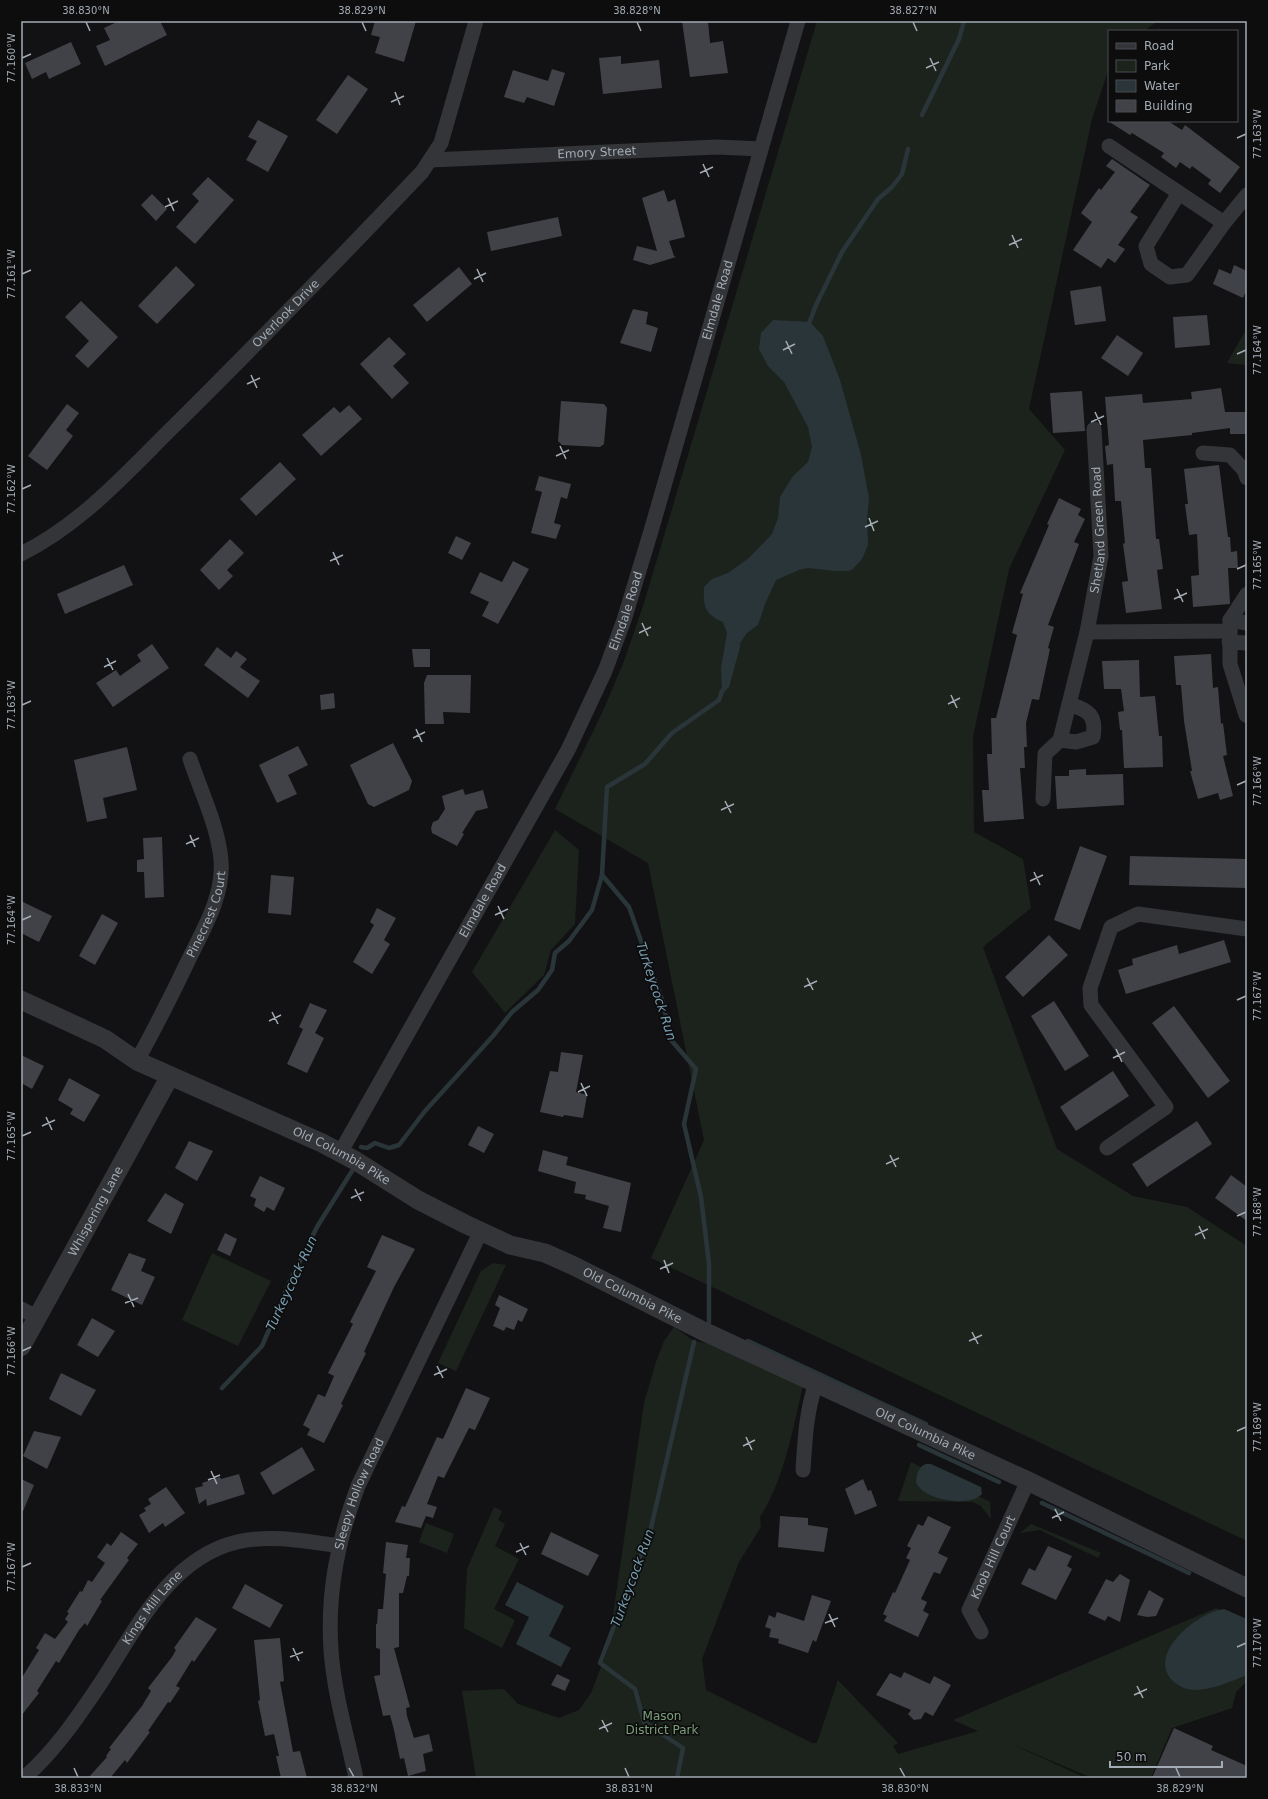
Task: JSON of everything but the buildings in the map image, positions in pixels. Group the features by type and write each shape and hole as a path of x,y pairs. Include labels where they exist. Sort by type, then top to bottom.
{"street":[{"name":"Overlook Drive","path":"21,554 65,528 100,499 304,295 422,172 441,143 476,21"},
{"name":"Elmdale Road","path":"340,1153 568,750 605,671 624,620 651,531 798,21"},
{"path":"1109,146 1224,223"},
{"name":"Emory Street","path":"431,160 717,147 761,148"},
{"path":"1180,193 1146,246 1151,264 1170,277 1187,275 1224,223 1247,195"},
{"name":"Shetland Green Road","path":"1060,740 1087,632 1102,556 1094,428"},
{"path":"1203,453 1230,455 1244,470 1247,478"},
{"path":"1246,715 1230,664 1230,631 1247,594"},
{"path":"1087,632 1230,631 1247,623"},
{"path":"1230,631 1247,643"},
{"path":"1042,800 1045,754 1060,740 1076,742 1093,737 1095,726 1091,714 1083,708 1069,704"},
{"name":"Pinecrest Court","path":"137,1061 209,918 220,881 221,862 218,841 190,759"},
{"path":"1107,1148 1166,1107 1092,1005 1090,988 1112,927 1138,914 1247,929"},
{"name":"Old Columbia Pike","path":"21,1000 105,1040 137,1061 258,1114 340,1153 418,1200 510,1245 545,1253 574,1266 703,1330 1028,1481 1247,1588"},
{"name":"Whispering Lane","path":"21,1347 29,1313 170,1076"},
{"name":"Sleepy Hollow Road","path":"356,1778 338,1696 331,1651 330,1612 334,1570 339,1546 358,1486 481,1231"},
{"path":"803,1470 805,1430 810,1400 816,1383"},
{"name":"Knob Hill Court","path":"981,1632 969,1610 1028,1481"},
{"name":"Kings Mill Lane","path":"24,1778 39,1764 67,1730 101,1684 161,1593 176,1576 195,1560 215,1549 236,1542 264,1538 289,1538 339,1546"}],"green space":[{"path":"817,21 1158,21 1145,30 1108,30 1108,71 1092,119 1029,409 1065,450 1009,569 973,737 974,832 1023,859 1031,908 983,947 1057,1149 1133,1196 1187,1207 1247,1246 1247,1541 651,1258 704,1140 648,863 555,809 603,711 624,661 644,603"},
{"path":"1247,328 1247,365 1227,363"},
{"path":"555,830 579,850 575,924 551,950 544,975 505,1013 472,972"},
{"path":"212,1253 271,1281 238,1346 182,1320"},
{"path":"493,1263 506,1265 456,1371 438,1363 481,1271"},
{"name":"Mason District Park","path":"674,1327 694,1341 722,1346 803,1386 787,1454 776,1486 760,1517 761,1527 739,1562 702,1659 706,1690 812,1743 817,1743 838,1680 898,1743 893,1746 898,1754 978,1731 953,1720 1216,1608 1247,1623 1247,1681 1236,1692 1232,1708 1172,1728 1151,1778 1092,1778 1014,1745 1086,1778 476,1778 462,1691 504,1689 518,1704 559,1718 579,1710 591,1693 608,1649 644,1403 664,1341"},
{"path":"911,1462 990,1502 991,1519 981,1506 973,1502 898,1501"},
{"path":"494,1507 502,1511 498,1520 505,1524 495,1546 519,1559 494,1609 515,1620 502,1648 464,1628 467,1569"},
{"path":"426,1523 454,1534 447,1553 419,1542"},
{"path":"1031,1524 1101,1553 1098,1558 1040,1530 1020,1533"}],"water":[{"path":"773,320 810,322 823,336 840,380 861,455 869,498 867,520 868,545 862,559 853,569 848,571 808,568 799,570 776,580 765,604 758,625 747,633 738,646 727,686 722,691 721,668 727,633 723,622 712,616 706,609 704,587 712,579 728,573 749,558 772,534 778,518 780,497 793,476 808,462 812,447 808,427 784,382 768,366 759,349 761,333"},
{"path":"931,1464 981,1487 982,1494 967,1501 957,1501 946,1500 927,1493 920,1488 916,1482 917,1474 923,1465"},
{"path":"517,1582 564,1606 549,1636 571,1648 561,1667 516,1644 529,1617 505,1605"},
{"path":"1224,1609 1247,1619 1247,1675 1210,1688 1197,1690 1183,1688 1172,1680 1166,1669 1166,1658 1171,1646 1179,1636 1201,1618 1213,1612"}],"waterway":[{"name":"Turkeycock Run","path":"922,115 959,39 964,21"},
{"name":"Turkeycock Run","path":"808,326 816,305 842,252 878,199 892,187 902,174 908,149"},
{"name":"Turkeycock Run","path":"361,1147 367,1148 375,1143 389,1148 399,1145 425,1111 493,1036 512,1012 538,990 552,970 555,953 569,941 592,910 602,875 607,787 645,764 672,733 719,700 722,691 727,686 738,646"},
{"name":"Turkeycock Run","path":"602,875 629,907 663,1003 671,1040 696,1069 684,1124 701,1197 709,1264 709,1322"},
{"name":"Turkeycock Run","path":"222,1388 262,1346 290,1281 317,1227 352,1171"},
{"path":"748,1341 926,1424"},
{"name":"Turkeycock Run","path":"677,1778 683,1748 644,1722 635,1689 600,1663 651,1528 694,1342"},
{"path":"919,1445 999,1482"},
{"path":"1042,1503 1189,1573"}]}
